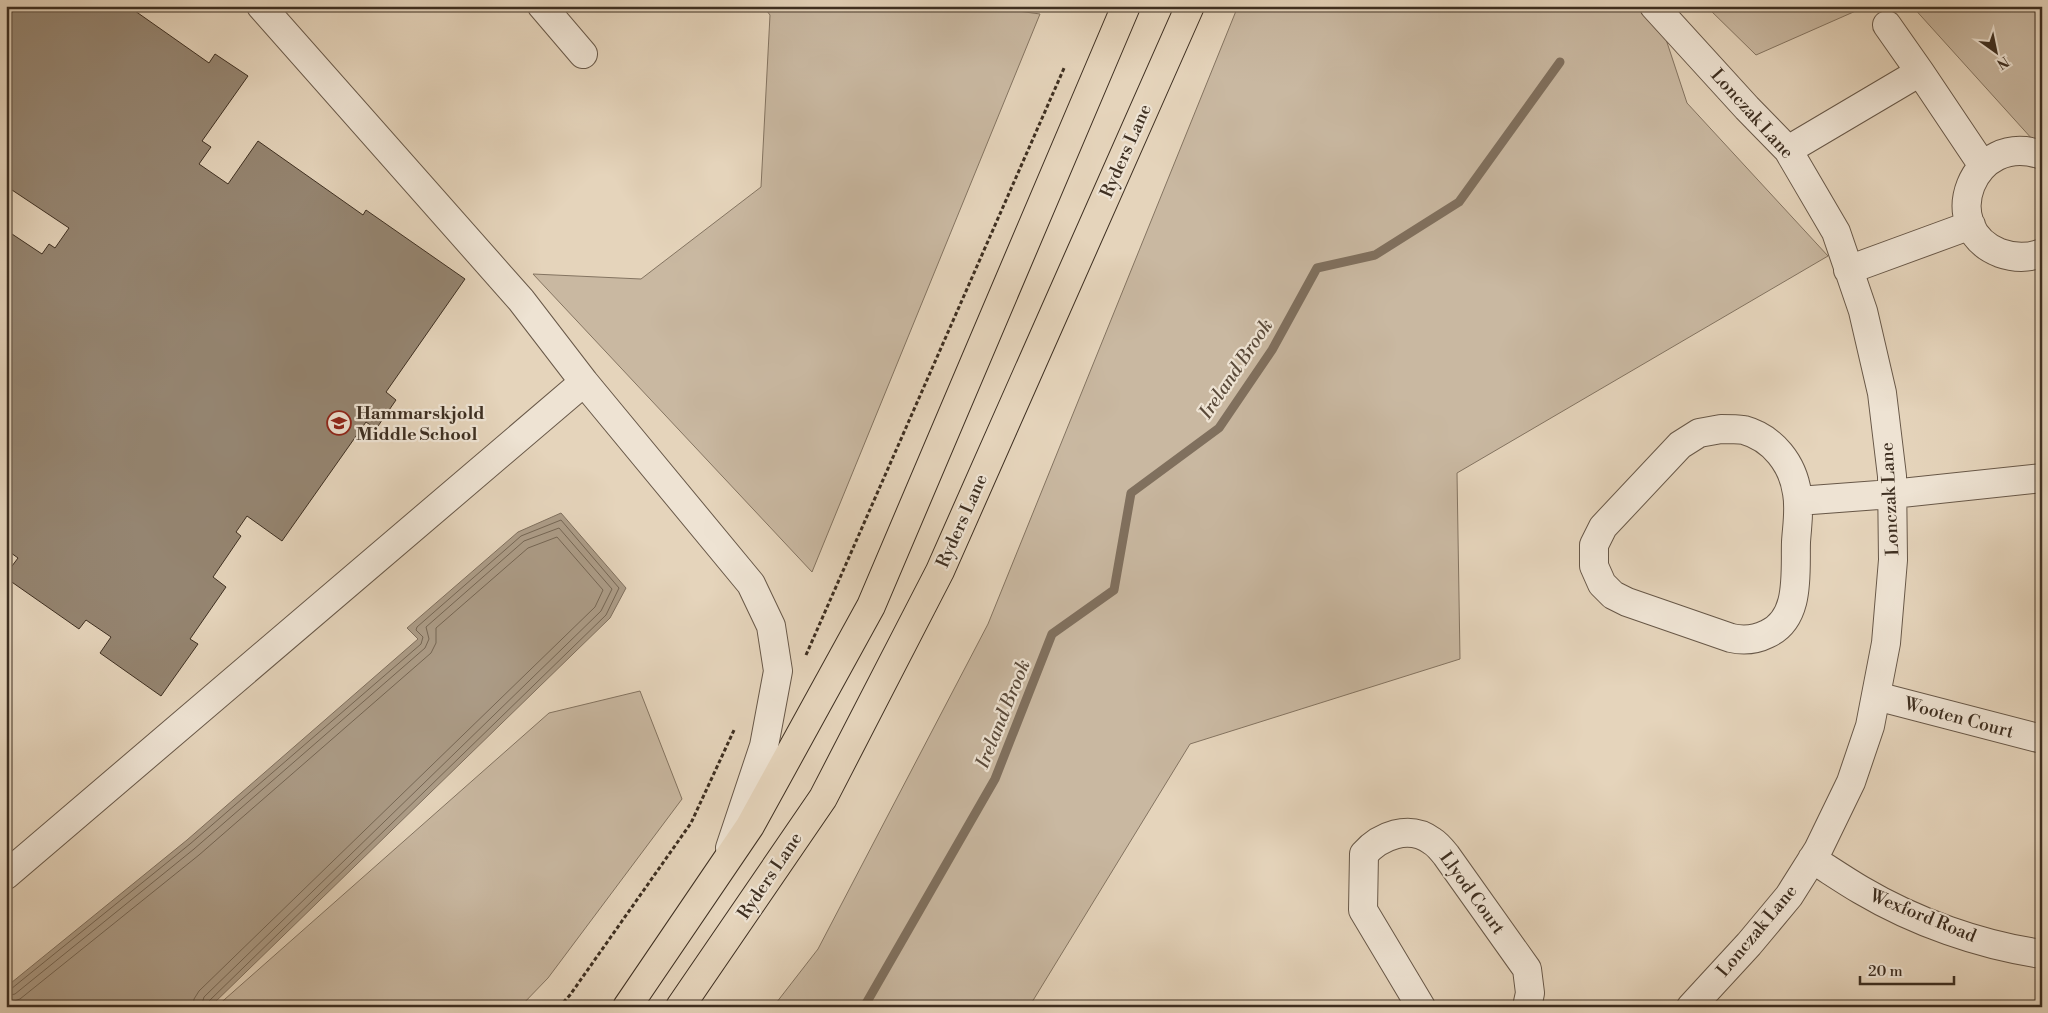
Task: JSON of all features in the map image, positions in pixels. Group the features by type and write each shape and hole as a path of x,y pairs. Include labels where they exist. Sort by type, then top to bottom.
{"main road":[{"path":"627,1007 750,826 871,606 1126,6"},
{"name":"Ryders Lane","path":"680,1007 823,798 926,598 948,553 1190,6"}],"street":[{"path":"261,6 521,300 584,382 752,584 771,626 778,671 764,746 725,862"},
{"path":"542,6 582,54"},
{"name":"Lonczak Lane","path":"1654,6 1788,150 1836,232 1863,311 1882,393 1892,494 1893,569 1886,643 1870,726 1851,782 1812,859 1789,896 1749,944 1691,1007"},
{"path":"1887,25 1983,166"},
{"path":"1788,150 1920,72"},
{"path":"2042,155 2023,150 2012,151 1991,159 1975,174 1967,195 1967,207 1971,225 1978,237 1996,252 2017,257 2028,257 2042,253"},
{"path":"1848,270 1971,225"},
{"path":"6,875 584,382"},
{"path":"1721,428 1743,430 1764,439 1781,454 1792,472 1798,501 1794,596 1788,616 1774,631 1755,639 1740,640 1730,638 1627,602 1613,595 1602,584 1594,566 1594,546 1603,527 1680,445 1699,434 1721,428"},
{"path":"1798,501 1892,494 2042,478"},
{"name":"Wooten Court","path":"1876,696 2042,740"},
{"name":"Llyod Court","path":"1421,1007 1363,910 1364,854 1373,844 1391,834 1412,833 1431,840 1446,855 1527,969 1530,993 1527,1007"},
{"name":"Wexford Road","path":"1812,859 1862,891 1915,917 1971,937 2042,954"}],"path":[{"path":"805,658 1069,59"},
{"path":"559,1007 570,995 691,823 736,726"}],"shaded area":[{"path":"763,6 1018,6 1018,11 1040,14 812,572 533,274 641,279 761,187 770,15"},
{"path":"1238,6 1655,6 1687,103 1828,256 1457,473 1460,659 1190,744 1029,1007 773,1007 818,949 988,624"},
{"path":"1706,6 1867,6 1756,55"},
{"path":"1912,6 2042,6 2042,150"},
{"path":"640,691 682,799 548,978 520,1007 216,1007 549,713"}],"water":[{"path":"561,513 626,588 610,618 210,1007 6,1007 6,987 187,840 418,639 407,628 518,532"}],"building":[{"path":"6,6 128,6 209,63 215,54 248,76 202,141 211,147 199,164 228,184 258,141 363,215 366,210 465,279 386,392 396,400 376,429 366,422 282,541 247,516 236,532 241,536 213,577 226,587 190,639 198,644 161,696 100,653 111,637 86,620 79,629 6,578 6,574 18,558 7,550 9,547 6,545 6,230 42,254 49,244 55,248 69,228 6,186"}],"waterway":[{"name":"Ireland Brook","path":"864,1007 995,779 1052,634 1114,590 1131,493 1219,428 1272,350 1317,268 1375,255 1459,202 1560,62"}],"place":[{"name":"Hammarskjold Middle School","path":"339,423"}]}
